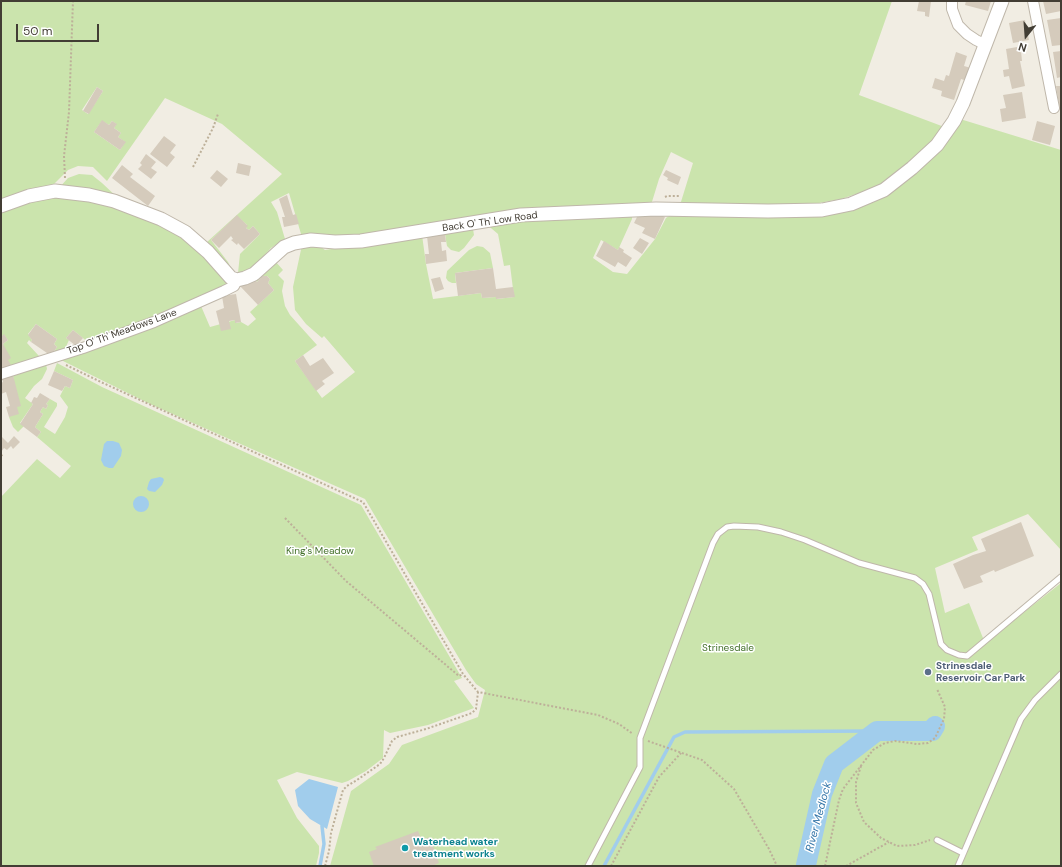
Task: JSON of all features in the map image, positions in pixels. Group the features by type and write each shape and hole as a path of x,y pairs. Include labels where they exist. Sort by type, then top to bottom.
{"street":[{"path":"952,1 952,9 958,25 967,34 986,45"},
{"name":"Back O' Th' Low Road","path":"237,280 254,274 284,247 294,243 311,240 335,242 361,241 521,215 656,209 768,211 822,210 851,204 884,190 912,168 937,145 954,121 963,103 1002,1"},
{"path":"1033,1 1054,108"},
{"path":"1,206 30,196 54,191 89,195 114,201 161,219 185,232 208,252 231,278 237,280"},
{"name":"Top O' Th' Meadows Lane","path":"1,374 83,348 154,322 224,292 234,286 237,280"}],"lane":[{"path":"588,866 640,767 640,738 714,543 718,534 727,527 758,527 781,532 805,540 859,563 915,578 923,584 929,594 941,644 947,650 959,655 967,656 1061,577"},
{"path":"958,866 1021,719 1035,700 1061,674"},
{"path":"937,840 963,853"}],"path":[{"path":"65,178 64,156 70,112 73,1"},
{"path":"193,166 213,128 218,114"},
{"path":"54,356 55,359 103,383 363,502 463,674 478,692 598,715 619,724 640,738 702,760 734,789 778,866"},
{"path":"285,518 346,580 459,676 463,674"},
{"path":"825,866 839,800 843,789 873,750 885,743 895,741 917,744 928,743 935,738 944,719 945,707 937,689"},
{"path":"325,866 329,851 331,833 343,790 380,764 392,741 398,737 472,713 476,709 478,692"},
{"path":"611,866 660,776 681,752"},
{"path":"862,763 856,782 856,803 864,822 881,838 897,846 915,845 929,840 937,840"},
{"path":"846,866 889,842"}],"green space":[{"path":"1,1 892,1 859,95 947,128 932,146 877,187 841,199 808,205 680,205 693,163 671,152 659,179 651,205 327,239 301,234 289,193 271,202 277,212 285,239 271,248 252,269 238,273 240,254 260,234 253,226 249,230 246,228 247,225 237,216 211,240 228,262 231,268 230,272 207,242 282,174 222,124 165,98 107,181 93,167 78,166 68,170 50,188 1,202","holes":["97,87 103,91 88,114 82,110","102,121 109,125 112,121 116,124 114,128 121,133 118,137 125,142 120,150 94,132"]},
{"name":"Strinesdale","path":"960,119 1061,150 1061,550 1028,514 972,537 978,550 935,568 945,613 969,603 985,643 1061,583 1061,866 330,866 351,791 389,764 402,745 478,717 485,690 476,684 466,670 365,499 150,404 59,359 201,306 210,327 235,320 236,323 241,322 248,326 256,319 250,312 274,290 268,283 270,279 267,276 262,276 257,282 253,278 275,261 283,270 278,275 284,281 282,291 285,306 290,315 317,345 295,361 322,398 355,372 324,336 322,338 306,324 295,310 293,287 302,245 318,245 325,250 422,235 433,299 481,293 482,298 496,297 497,299 514,297 510,265 504,266 498,234 485,223 632,216 618,250 601,240 593,258 613,272 627,274 655,239 666,218 672,214 853,209"},
{"path":"79,174 92,175 118,198 59,188 68,178"},
{"path":"66,197 113,206 154,222 192,242 227,282 223,288 89,343 73,330 66,338 69,340 64,351 50,355 47,353 53,353 57,347 54,344 57,339 36,324 28,334 32,340 31,342 29,340 27,343 39,356 39,359 7,370 8,360 3,344 8,340 4,335 1,337 1,211 34,198"},
{"path":"473,229 474,235 459,252 451,250 447,246 445,234"},
{"path":"477,246 483,247 490,253 493,268 455,273 456,283 448,281 446,278 447,271 469,250"},
{"name":"King's Meadow","path":"57,363 102,387 361,505 462,678 454,681 474,708 428,725 390,733 384,730 383,758 366,771 348,781 342,783 297,772 277,780 297,818 319,846 316,866 1,866 1,497 37,459 60,478 71,466 37,437 41,432 35,427 43,414 40,412 43,407 46,409 48,405 46,404 50,399 57,403 57,406 44,427 55,434 65,417 68,407 60,396 65,386 70,388 73,380 54,371"},
{"path":"46,364 47,369 42,379 34,386 25,398 33,404 20,423 24,426 18,432 13,427 9,417 17,407 13,375"}],"water":[{"path":"107,441 119,443 122,450 121,456 113,468 104,466 101,460 104,444"},
{"path":"160,477 164,480 162,485 155,492 149,491 147,489 151,479"},
{"path":"141,496 148,501 149,504 144,511 141,512 134,507 133,504 138,497"},
{"path":"309,779 338,787 327,829 310,819 298,806 295,790"}],"building":[{"path":"919,1 931,1 929,17 925,16 925,12 917,11"},
{"path":"966,1 991,1 988,11 965,5"},
{"path":"1043,1 1061,1 1061,11 1046,14"},
{"path":"1061,18 1061,45 1052,46 1047,20"},
{"path":"1025,20 1029,40 1013,43 1009,23"},
{"path":"1017,47 1018,52 1021,51 1022,61 1020,61 1025,86 1012,89 1009,76 1004,77 1003,70 1009,69 1006,49"},
{"path":"1061,51 1061,77 1057,78 1053,52"},
{"path":"956,52 967,56 964,66 971,68 967,81 961,79 954,100 941,96 942,91 932,88 935,78 944,81 946,75 949,76"},
{"path":"1056,86 1061,86 1061,111 1060,111"},
{"path":"97,87 103,91 89,114 83,111"},
{"path":"1022,92 1026,118 1002,122 1000,109 1006,108 1003,95"},
{"path":"102,120 109,125 112,121 117,124 114,128 121,133 118,137 126,142 120,150 94,132"},
{"path":"1037,121 1055,126 1050,145 1032,140"},
{"path":"164,136 176,145 170,153 175,157 167,167 150,154"},
{"path":"146,154 156,162 151,168 157,172 151,179 138,169 142,165 140,163"},
{"path":"238,163 251,166 249,176 236,173"},
{"path":"122,165 133,174 130,177 155,196 148,206 112,178"},
{"path":"217,170 228,179 221,187 210,178"},
{"path":"666,170 681,177 678,185 667,180 668,178 663,175"},
{"path":"287,195 293,215 296,214 299,224 284,227 282,217 285,217 279,199"},
{"path":"654,212 665,217 655,239 642,233 645,228 634,223 639,213"},
{"path":"237,215 248,226 246,228 249,230 253,226 260,234 244,249 238,243 237,245 231,240 233,239 231,236 219,248 211,240"},
{"path":"445,234 446,242 441,242 442,251 446,250 447,261 426,264 425,254 429,254 427,236"},
{"path":"640,238 649,243 642,254 633,248"},
{"path":"604,241 618,250 619,247 624,250 623,252 632,258 626,267 618,262 615,267 596,256"},
{"path":"493,268 496,289 513,287 515,297 496,299 496,297 482,298 481,293 458,296 455,273"},
{"path":"262,276 267,276 270,279 268,283 274,290 258,305 240,286 253,278 257,282"},
{"path":"440,277 444,289 435,292 431,279"},
{"path":"236,294 241,322 235,323 235,320 229,321 231,329 221,331 216,311 224,308 222,296"},
{"path":"36,324 57,339 54,344 57,347 53,353 47,353 31,342 32,340 28,335"},
{"path":"73,330 83,338 76,346 66,338"},
{"path":"4,334 8,340 3,344 11,358 8,360 11,365 1,370 1,337"},
{"path":"303,355 310,366 323,358 334,373 322,381 325,384 316,391 295,361"},
{"path":"54,371 73,380 70,388 65,386 62,391 48,385"},
{"path":"13,375 21,406 17,407 19,414 9,417 6,407 10,406 6,392 1,394 1,383 3,382 2,378"},
{"path":"40,393 50,399 46,404 48,405 46,409 43,407 40,412 43,414 35,427 41,432 37,437 20,424 33,404 31,403 34,397 37,398"},
{"path":"14,436 20,442 13,449 11,446 7,450 4,448 1,452 1,438 2,437 8,443"},
{"path":"1021,522 1034,556 995,572 994,570 980,576 983,582 964,589 953,564 986,551 981,539"},
{"name":"Waterhead water treatment works","path":"418,831 422,840 430,837 439,863 432,866 374,866 369,852 377,849 375,847"}],"waterway":[{"name":"River Medlock","path":"806,865 822,794 834,764 877,731 932,731 935,726"},
{"path":"604,866 674,737 685,732 877,731"},
{"path":"320,866 324,844 322,826"}],"place":[{"name":"Strinesdale Reservoir Car Park","path":"928,672"},
{"name":"Waterhead water treatment works","path":"405,848"}]}
